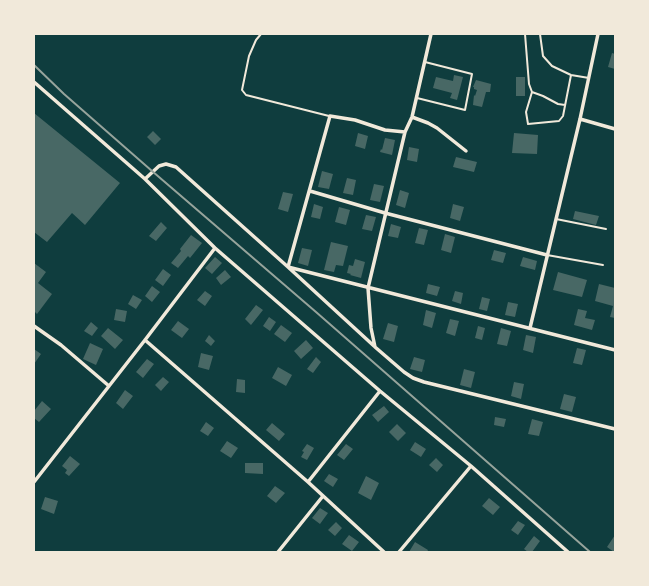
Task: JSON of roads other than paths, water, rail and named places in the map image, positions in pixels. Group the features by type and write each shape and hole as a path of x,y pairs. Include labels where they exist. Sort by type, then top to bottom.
{"street":[{"path":"375,346 371,328 368,288 405,132 412,117 417,98 431,34"},
{"path":"530,328 580,120 598,34"},
{"path":"34,82 145,179 215,248 380,391 471,466 568,552"},
{"path":"288,268 330,116 355,120 385,130 405,132"},
{"path":"412,117 437,128 466,151"},
{"path":"580,120 615,130"},
{"path":"145,179 159,166 166,164 176,167 404,372 413,378 615,429"},
{"path":"310,191 386,213 547,255"},
{"path":"34,482 215,248"},
{"path":"288,268 615,350"},
{"path":"34,326 60,345 109,386"},
{"path":"145,340 308,482 384,552"},
{"path":"308,482 380,391"},
{"path":"399,552 471,466"},
{"path":"278,552 323,496"}],"lane":[{"path":"261,34 256,40 249,56 242,90 246,95 330,116"},
{"path":"525,34 529,84 532,92 526,112 528,124 559,121 563,116 571,75"},
{"path":"540,34 543,56 552,66 571,75 589,78"},
{"path":"417,98 465,110 472,74 425,62"},
{"path":"532,92 558,104 565,104"},
{"path":"556,219 606,230"},
{"path":"547,255 603,265"}],"railway":[{"path":"34,65 64,94 590,552"}]}
